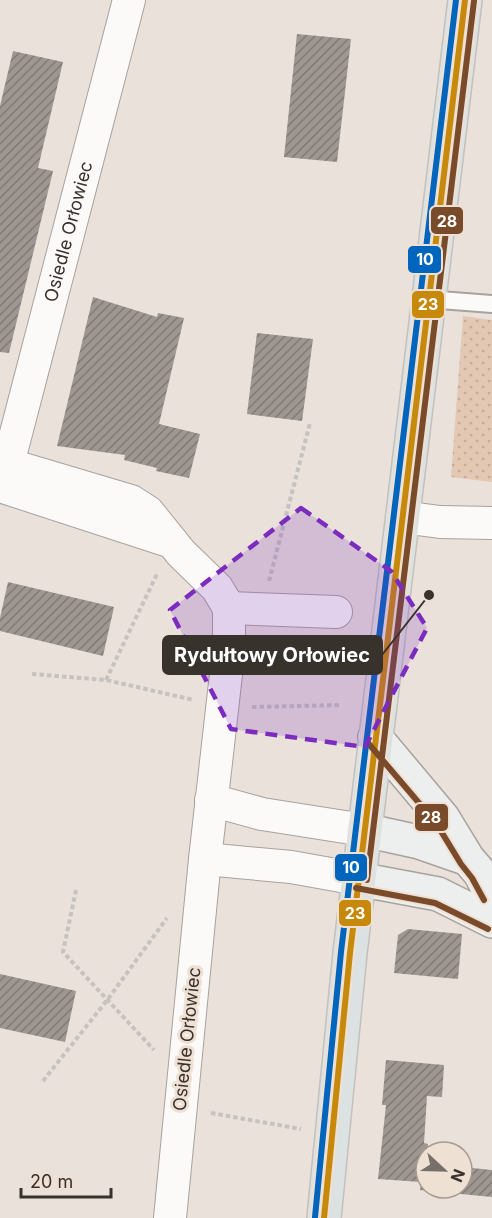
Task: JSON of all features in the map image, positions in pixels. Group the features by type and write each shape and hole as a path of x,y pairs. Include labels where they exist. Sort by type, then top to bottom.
{"main road":[{"path":"324,1218 358,879 465,0"}],"street":[{"name":"Osiedle Orłowiec","path":"129,0 2,473 131,501 148,512 181,554 217,588 229,608 229,648 211,800 170,1218"},
{"path":"402,517 440,522 492,523"},
{"path":"229,608 336,612"},
{"path":"375,738 443,818 468,859 480,873 492,896"},
{"path":"211,800 262,814 364,830 428,844 468,859"},
{"path":"205,859 291,867 438,894 492,921"}],"lane":[{"path":"427,298 492,304"}],"path":[{"path":"262,610 310,423"},
{"path":"106,680 172,542"},
{"path":"32,674 106,680 222,706 340,705"},
{"path":"76,890 63,952 108,999 182,1095 305,1130"},
{"path":"43,1081 108,999 171,913"}],"highlighted area":[{"path":"301,508 391,571 427,628 365,747 231,729 170,610"}],"shaded area":[{"path":"463,316 492,320 492,482 451,477"}],"building":[{"path":"297,34 351,39 337,162 284,157"},
{"path":"13,51 63,62 38,168 53,171 9,353 0,352 0,106"},
{"path":"93,297 157,317 158,313 184,318 159,424 200,434 189,478 156,471 157,468 124,460 125,455 57,446"},
{"path":"257,333 313,339 302,421 247,414"},
{"path":"8,582 114,607 103,656 0,631 0,618"},
{"path":"408,929 462,934 458,979 394,973 398,935"},
{"path":"0,974 76,991 65,1042 0,1028"},
{"path":"386,1060 444,1065 442,1097 427,1096 424,1140 414,1140 414,1182 378,1179 386,1105 382,1105"},
{"path":"474,1168 492,1170 492,1197 474,1195"}],"transit line":[{"name":"10","path":"315,1217 341,952 456,0"},
{"name":"23","path":"324,1218 350,953 465,0"},
{"name":"28","path":"367,880 474,1"},
{"name":"28","path":"368,743 436,823 484,900"},
{"name":"28","path":"356,888 435,903 488,929"}],"place":[{"name":"Rydułtowy Orłowiec","path":"429,595"}]}
